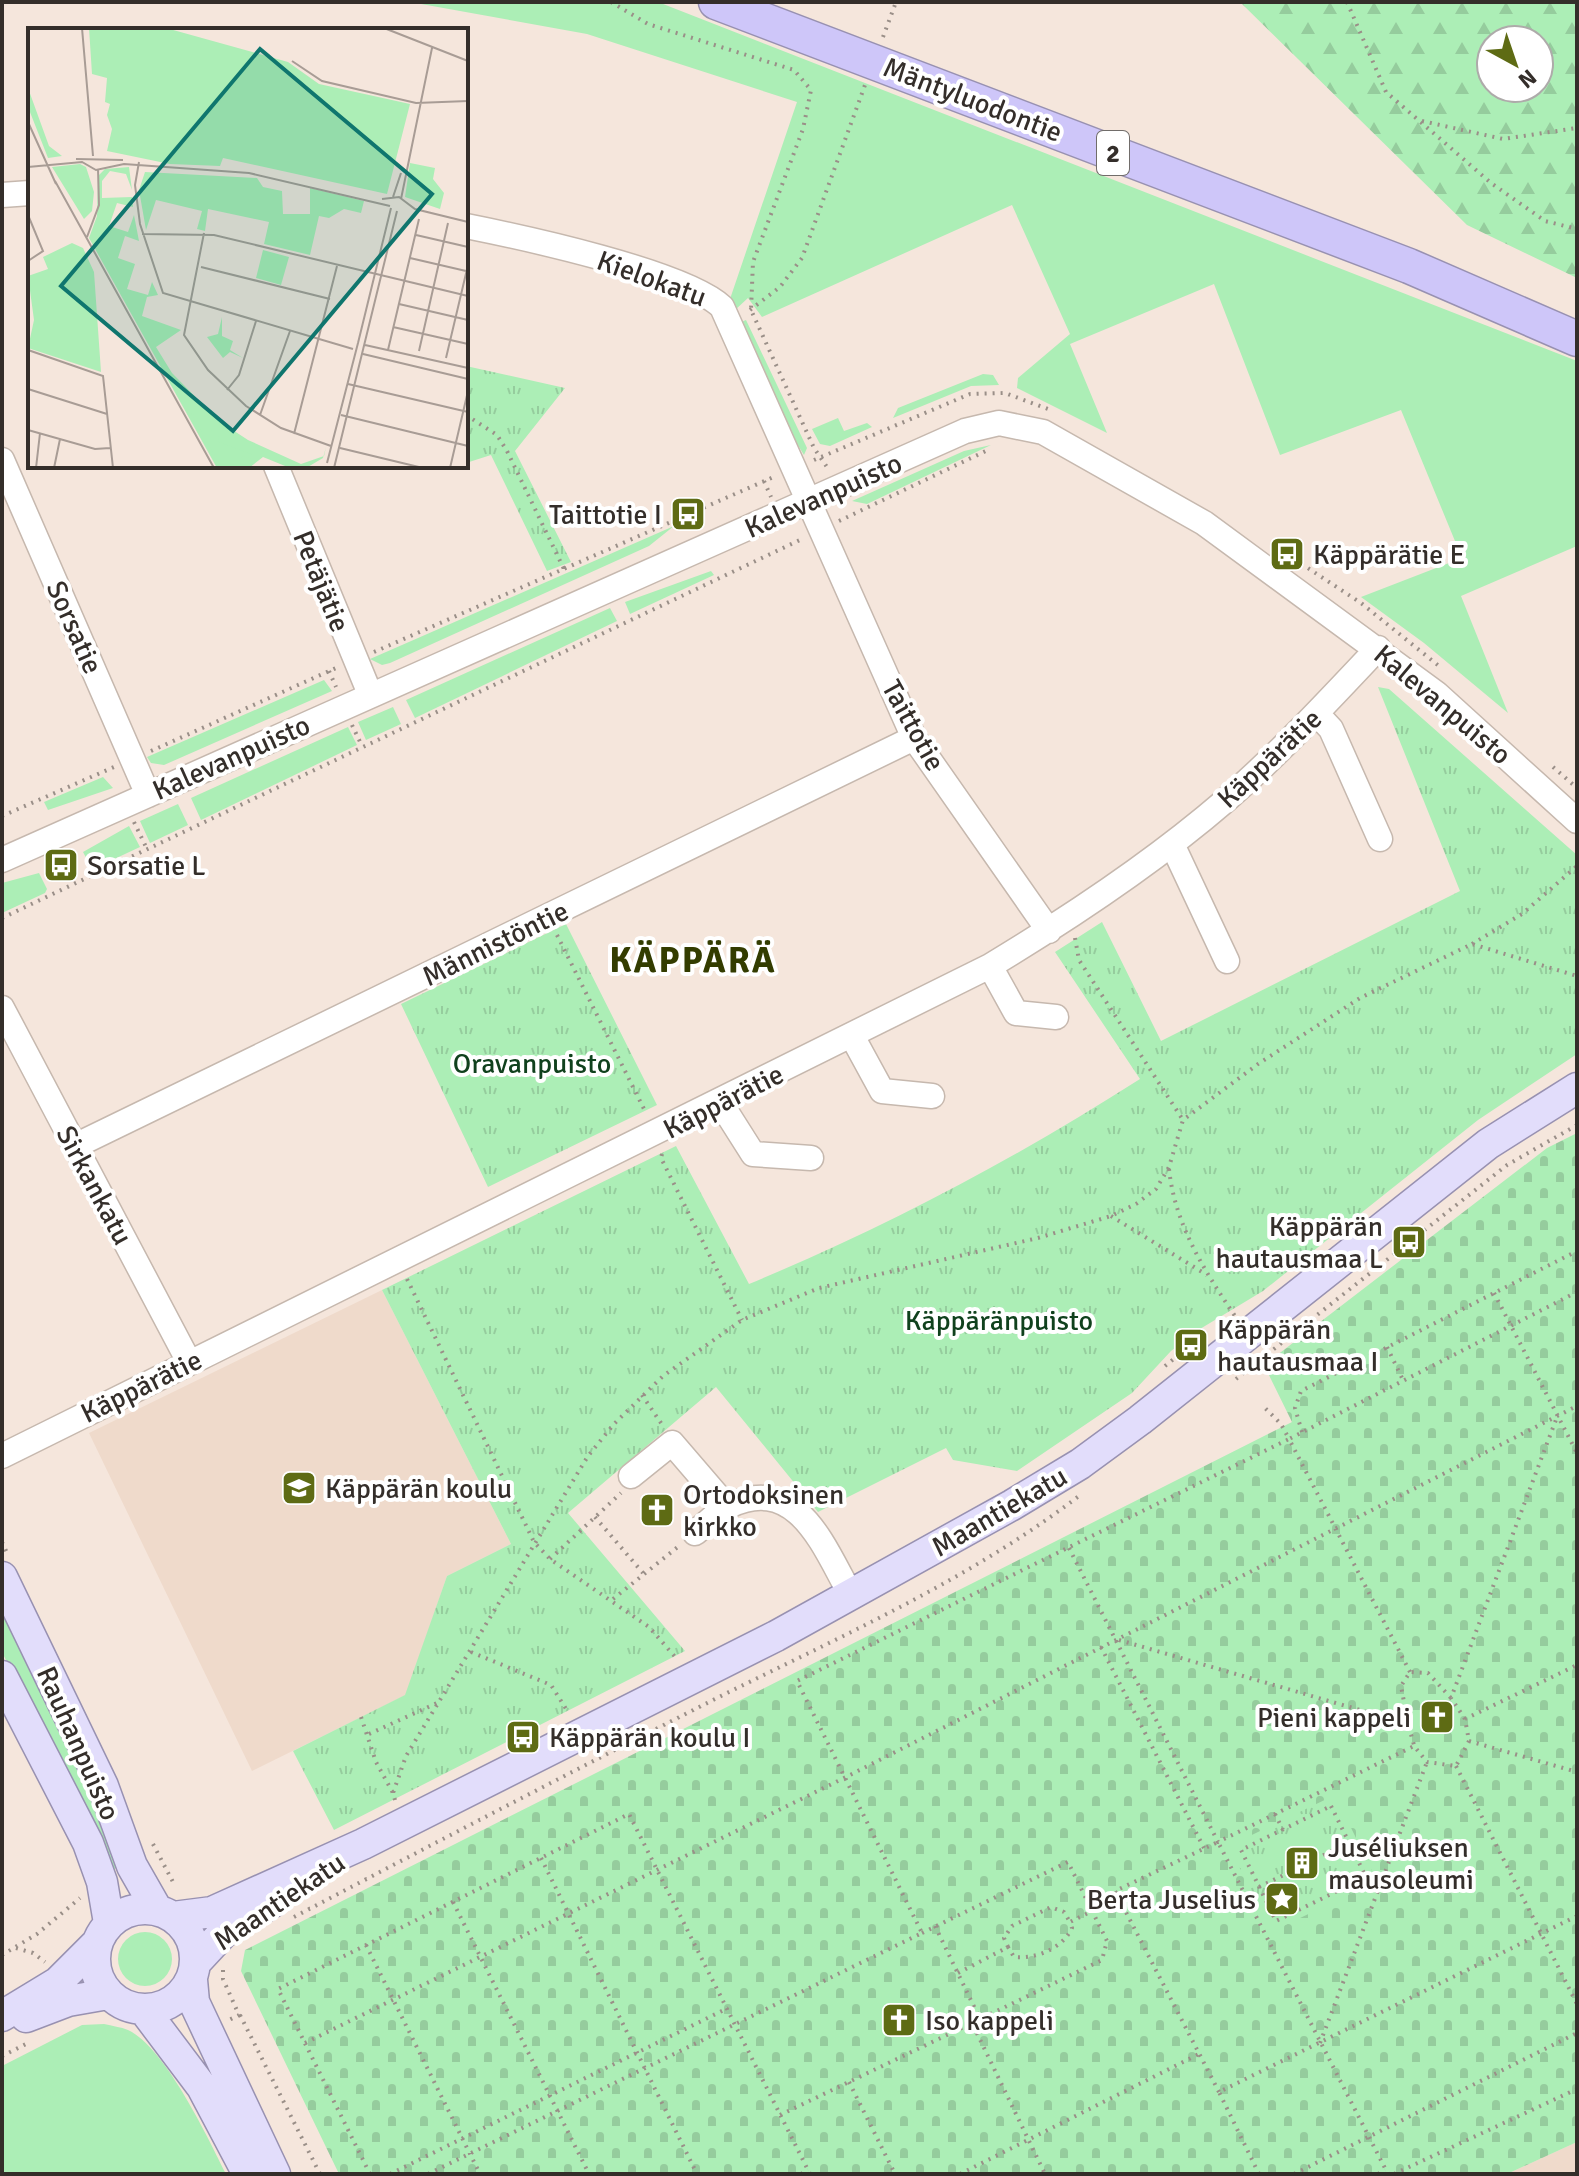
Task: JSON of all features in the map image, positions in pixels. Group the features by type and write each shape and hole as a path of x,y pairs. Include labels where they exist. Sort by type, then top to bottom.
{"highway":[{"name":"Mäntyluodontie","path":"716,2 1409,266 1577,339"},
{"name":"Mäntyluodontie","path":"1409,266 1577,321"}],"main road":[{"name":"Maantiekatu","path":"165,1913 212,1912 363,1844 851,1595 1080,1464 1243,1327 1488,1144 1577,1088"},
{"name":"Rauhanpuisto","path":"2,1577 103,1786 132,1866 165,1913"},
{"name":"Rauhanpuisto","path":"2,1676 88,1843 102,1882 102,1934"},
{"name":"Maantiekatu","path":"194,1970 223,1933 363,1844"},
{"path":"2,2016 102,1934 139,1908 165,1913 190,1938 194,2002 275,2174"},
{"path":"102,1934 98,1981 108,1994 123,2005 144,2010 164,2005 179,1995 194,1970"},
{"path":"2,2027 68,2001 108,1994"},
{"path":"144,2010 202,2087 248,2174"}],"street":[{"path":"2,195 28,193"},
{"name":"Kielokatu","path":"468,226 587,254 698,291 722,307 809,501"},
{"name":"Kalevanpuisto","path":"2,860 965,431 999,423 1043,432 1204,523 1437,694 1577,821"},
{"name":"Sorsatie","path":"2,460 148,795"},
{"name":"Petäjätie","path":"277,468 370,694"},
{"name":"Taittotie","path":"809,501 914,738 1049,931"},
{"name":"Käppärätie","path":"2,1456 990,966 1049,931 1172,844 1227,799 1317,714 1378,648"},
{"path":"1317,714 1331,729 1380,839"},
{"name":"Männistöntie","path":"75,1146 914,738"},
{"path":"1172,844 1227,961"},
{"path":"990,966 1016,1013 1056,1017"},
{"name":"Sirkankatu","path":"2,1008 189,1362"},
{"path":"852,1036 882,1091 932,1096"},
{"path":"720,1102 753,1154 811,1158"},
{"path":"631,1476 672,1443 727,1507"},
{"path":"695,1533 727,1507 746,1501 785,1502 799,1511 851,1595"}],"path":[{"path":"611,2 648,24 794,70 811,90 803,129 753,262 751,310 814,448 822,457 851,516"},
{"path":"880,46 896,2"},
{"path":"1347,2 1386,92 1491,183 1545,221 1577,229"},
{"path":"729,321 751,310 780,287 802,258 868,79"},
{"path":"1418,120 1503,139 1577,128"},
{"path":"2,816 970,394 1005,393 1060,415"},
{"path":"468,416 497,435 564,569"},
{"path":"2,918 994,447"},
{"path":"1287,554 1361,603 1444,670"},
{"path":"1543,758 1577,788"},
{"path":"393,1793 406,1756 534,1542 588,1456 642,1395 742,1320 819,1288 960,1258 1111,1216 1156,1189 1169,1167 1183,1120 1258,1064 1360,998 1472,944 1522,914 1577,866"},
{"path":"1075,934 1079,960 1183,1120"},
{"path":"1472,944 1577,976"},
{"path":"1169,1167 1172,1200 1187,1238 1243,1327"},
{"path":"1111,1216 1211,1278"},
{"path":"1302,1432 1295,1408 1301,1391 1577,1251"},
{"path":"398,1261 534,1542 550,1559 613,1599 649,1627 677,1659"},
{"path":"922,1933 797,1681 1289,1439 1577,1292"},
{"path":"1494,1293 1577,1453"},
{"path":"1156,1376 1201,1337"},
{"path":"1387,1347 1403,1380"},
{"path":"642,1395 672,1443"},
{"path":"1263,1406 1281,1424 1410,1672"},
{"path":"305,2043 844,1778 1577,1406"},
{"path":"1451,1698 1558,1415"},
{"path":"550,1559 627,1488 631,1476"},
{"path":"595,1517 643,1574"},
{"path":"613,1599 695,1533"},
{"path":"1069,1548 1387,2172 1378,2174"},
{"path":"1117,1639 1408,1724"},
{"path":"1101,1647 1204,1848"},
{"path":"471,1652 551,1685 569,1714 558,1720"},
{"path":"664,1666 690,1653"},
{"path":"1465,1719 1577,1665"},
{"path":"1410,1672 1428,1673 1465,1719 1469,1741 1456,1766"},
{"path":"1410,1672 1401,1686 1414,1746 1427,1762 1456,1766"},
{"path":"369,1734 439,1702"},
{"path":"361,1717 376,1762 395,1802 409,1795"},
{"path":"1469,1741 1577,1772"},
{"path":"1259,2174 1115,1891 1414,1746"},
{"path":"1320,2043 1427,1762"},
{"path":"1456,1766 1577,2004"},
{"path":"1331,1806 1366,1877 1276,1921 1241,1850 1283,1830 1331,1806"},
{"path":"370,2174 278,1989 629,1814 809,2172 801,2174"},
{"path":"1275,1814 1283,1830"},
{"path":"1316,1859 1349,1842"},
{"path":"541,1858 697,2174"},
{"path":"428,2174 1068,1862 1107,1941 1102,1960 780,2115"},
{"path":"1259,1887 1288,1873"},
{"path":"2,1955 16,1948 84,1895"},
{"path":"1070,1922 1118,1898"},
{"path":"453,1902 589,2174"},
{"path":"1051,1907 1064,1912 1070,1922 1072,1928 1065,1941 1030,1958 1014,1957 1008,1947 1004,1938 1012,1926 1051,1907"},
{"path":"1219,2092 1577,1916"},
{"path":"935,1926 980,2019"},
{"path":"366,1945 480,2174"},
{"path":"958,1973 1008,1947"},
{"path":"16,1948 33,1953 54,1974"},
{"path":"390,2174 728,2008"},
{"path":"239,2015 320,2174"},
{"path":"972,2023 1045,2174"},
{"path":"1294,2174 1577,2033"},
{"path":"960,2174 1199,2054"},
{"path":"849,2082 895,2174"},
{"path":"1394,2174 1577,2089"}],"shaded area":[{"name":"Käppärän koulu","path":"382,1290 511,1544 447,1576 406,1695 252,1771 89,1433"},
{"path":"1577,2142 1577,2174 1507,2174"}],"green space":[{"path":"410,2 658,2 1577,361 1577,546 1461,596 1508,713 1424,643 1361,597 1462,558 1401,410 1280,455 1214,284 1070,344 1107,433 1017,388 1018,378 1070,334 1012,205 762,317 748,298 735,310 730,299 797,102 587,34"},
{"path":"1240,2 1577,2 1577,278 1467,225"},
{"path":"746,320 807,448 804,455 788,429 741,322"},
{"path":"468,366 565,388 515,451 571,562 547,571 491,455 468,462"},
{"path":"983,374 993,375 999,385 971,386 893,418 898,408"},
{"path":"838,418 844,431 867,423 872,427 830,446 820,444 812,429"},
{"path":"991,445 867,504 852,501 964,451"},
{"path":"674,526 649,546 390,663 382,665 370,659"},
{"path":"711,571 714,575 630,614 625,602"},
{"path":"610,608 617,621 415,718 406,700"},
{"path":"324,680 332,691 164,765 151,763 147,757"},
{"name":"Käppäränpuisto","path":"1378,687 1389,689 1577,855 1577,1054 1478,1120 1263,1291 1200,1329 1171,1351 1132,1393 1017,1471 953,1460 946,1448 818,1512 716,1387 568,1513 685,1651 334,1830 293,1751 405,1695 447,1576 511,1544 382,1290 676,1146 749,1284 949,1190 1045,1137 1140,1079 1055,952 1102,922 1161,1041 1460,891"},
{"path":"393,707 401,724 366,740 358,722"},
{"path":"348,727 357,745 201,820 191,798"},
{"path":"103,777 113,788 48,810 44,802"},
{"path":"178,804 188,825 150,843 140,821"},
{"path":"129,826 140,847 95,868 91,867 83,852"},
{"path":"39,873 47,889 45,893 2,913 2,883"},
{"name":"Oravanpuisto","path":"566,924 657,1105 488,1187 401,1004"},
{"path":"1577,1133 1577,2142 1507,2174 339,2174 241,1971 245,1950 1292,1422 1264,1365 1547,1148"},
{"path":"2,1603 86,1769 122,1865 110,1871 2,1652"},
{"path":"1335,1795 1377,1881 1271,1932 1229,1846"},
{"path":"145,1932 164,1940 172,1959 164,1978 145,1986 126,1978 118,1959 126,1940"},
{"path":"104,2024 128,2030 156,2055 184,2095 226,2174 2,2174 2,2066 82,2025"}],"place":[{"name":"Taittotie I","path":"688,514"},
{"name":"Käppärätie E","path":"1287,554"},
{"name":"Sorsatie L","path":"61,865"},
{"name":"Käppärän hautausmaa L","path":"1409,1242"},
{"name":"Käppärän hautausmaa I","path":"1191,1345"},
{"name":"Käppärän koulu","path":"299,1488"},
{"name":"Ortodoksinen kirkko","path":"657,1510"},
{"name":"Pieni kappeli","path":"1437,1717"},
{"name":"Käppärän koulu I","path":"523,1737"},
{"name":"Juséliuksen mausoleumi","path":"1302,1863"},
{"name":"Berta Juselius","path":"1282,1899"},
{"name":"Iso kappeli","path":"899,2020"}],"district":[{"name":"KÄPPÄRÄ","path":"693,959"}]}
